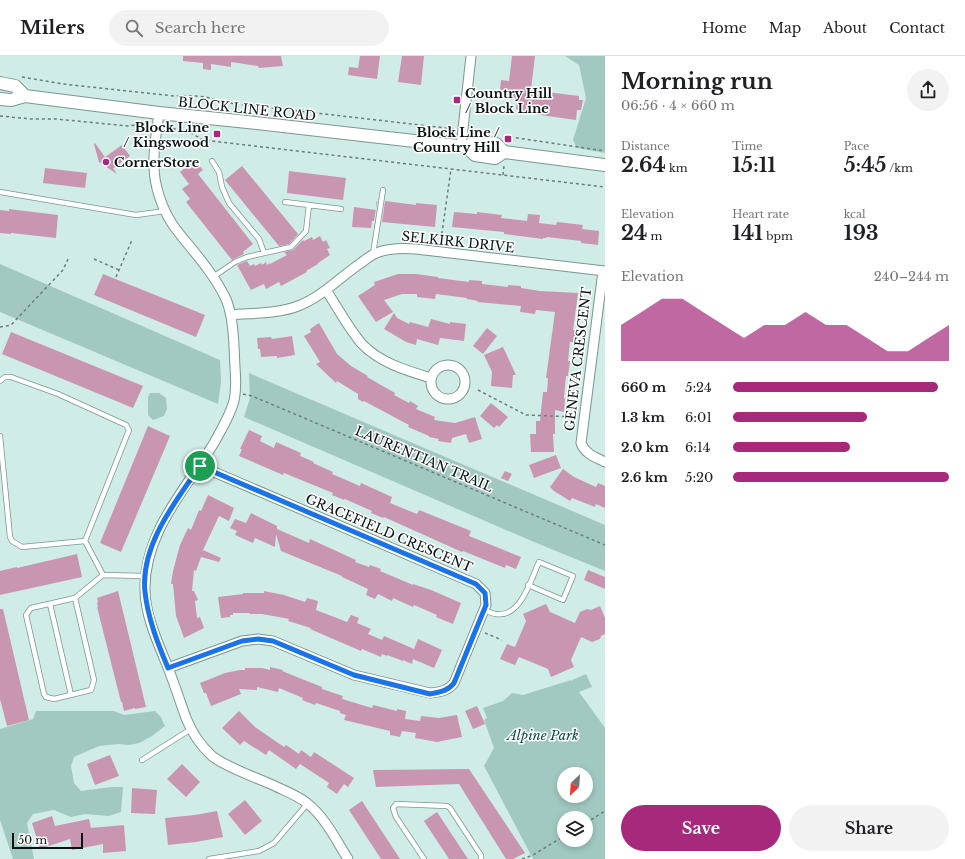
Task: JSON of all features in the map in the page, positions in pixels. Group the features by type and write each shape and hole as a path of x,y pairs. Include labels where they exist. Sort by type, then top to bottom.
{"street":[{"path":"464,147 471,56"},
{"name":"BLOCK LINE ROAD","path":"0,83 15,86 25,96"},
{"name":"BLOCK LINE ROAD","path":"0,99 11,100 25,96 159,113 464,147 474,155 495,158 504,152 605,164"},
{"path":"159,113 154,154 154,168 157,186 165,211 173,226 213,277 225,298 231,315 235,368 235,392 231,411 223,427 154,539 148,558 145,576 145,592 151,621 191,729 200,744 213,757 294,794 308,804 323,820 348,859"},
{"name":"SELKIRK DRIVE","path":"231,315 278,311 298,306 326,290 351,269 373,254 399,248 416,248 604,271"},
{"name":"GENEVA CRESCENT","path":"604,271 581,443 583,449 590,455 605,462"},
{"path":"326,290 354,334 363,345 374,354 389,362 410,372 431,378"},
{"name":"GRACEFIELD CRESCENT","path":"168,668 242,641 258,639 273,641 354,675 430,694 442,692 450,688 454,683 486,605 485,593 476,584 200,466"}],"lane":[{"path":"212,161 219,172 222,187 229,203 259,239 264,253"},
{"path":"373,254 383,190"},
{"path":"0,192 136,215 165,211"},
{"path":"285,202 341,209"},
{"path":"213,277 234,262 291,247 306,231 309,205"},
{"path":"0,379 11,377 58,394 126,426 129,430 85,541 103,575"},
{"path":"0,436 10,537 12,541 22,546 85,541"},
{"path":"484,610 496,614 505,614 514,610 520,604 528,585 539,562 573,576 563,600 528,585"},
{"path":"75,598 94,684 91,690 54,699 46,697 26,618 28,611 31,608 75,598 103,575 145,576"},
{"path":"50,604 71,695"},
{"path":"142,760 191,729"},
{"path":"209,859 259,851 274,842 308,804"},
{"path":"424,859 396,817 393,808 396,804 447,806 450,808 481,855 481,859"}],"path":[{"path":"39,80 174,96 206,97 229,103 452,128"},
{"path":"0,116 31,119 56,119 128,126 143,124"},
{"path":"173,127 191,133 203,140 605,187"},
{"path":"504,136 605,151"},
{"path":"503,175 504,166"},
{"path":"442,240 451,169"},
{"path":"116,277 132,240"},
{"path":"0,327 11,325 63,270 68,259"},
{"path":"94,259 119,270"},
{"path":"478,390 526,415 584,418"},
{"name":"LAURENTIAN TRAIL","path":"235,392 252,396 605,545"},
{"path":"476,629 502,640"},
{"path":"593,818 605,811"},
{"path":"522,859 533,855 557,840"}],"green space":[{"path":"565,56 605,56 605,153 577,148 573,140 586,98 579,65"},
{"path":"0,264 220,360 221,382 218,404 0,312"},
{"path":"249,373 605,525 605,571 244,417 250,398"},
{"path":"150,393 159,393 166,398 167,409 164,416 153,420 148,415 148,397"},
{"name":"Alpine Park","path":"586,674 592,687 579,692 605,728 605,859 533,859 484,766 494,748 484,720 487,718 483,708 503,701 512,693 523,695 571,680 572,682 572,680"},
{"path":"36,711 114,711 124,715 155,711 161,717 165,726 152,736 139,743 129,745 118,744 99,746 74,757 71,766 74,783 81,791 123,787 121,812 109,816 85,814 71,817 54,810 33,814 27,823 34,859 13,859 0,820 0,729 33,719"}],"building":[{"path":"183,56 281,56 283,66 259,68 258,66 231,62 231,67 211,64 211,70 203,69 203,63 183,61"},
{"path":"360,56 380,56 377,79 348,75 349,67 358,68"},
{"path":"402,56 424,56 421,85 398,82"},
{"path":"512,56 535,56 531,90 579,96 579,100 583,100 581,110 577,110 576,120 519,112 519,110 516,109 517,100 506,99 507,91 500,90 501,80 509,81"},
{"path":"95,143 105,157 122,145 130,156 113,168 117,174 99,162"},
{"path":"195,161 203,170 198,174 253,244 243,252 244,254 232,260 186,202 190,199 182,189 189,184 180,172"},
{"path":"242,166 298,234 289,244 279,246 225,180"},
{"path":"45,168 87,173 85,188 43,183"},
{"path":"289,171 346,178 343,200 287,193"},
{"path":"385,201 416,205 416,203 437,205 435,227 382,222"},
{"path":"354,207 376,210 371,228 352,227"},
{"path":"9,209 58,215 56,238 0,233 0,210 9,211"},
{"path":"454,212 477,214 477,212 502,215 501,218 527,221 528,214 540,215 539,223 556,225 557,222 583,225 582,229 599,231 598,245 581,243 581,241 547,237 543,239 504,234 504,232 452,227"},
{"path":"320,236 323,242 326,240 330,248 327,249 330,255 306,271 307,272 281,286 279,282 266,289 264,284 251,290 237,265 247,261 250,266 254,264 255,266 261,263 262,265 266,262 267,265 270,264 287,255 284,252 293,250 303,240 304,241 312,237 313,240"},
{"path":"103,274 205,315 196,337 94,295"},
{"path":"398,274 416,274 469,282 469,280 482,281 482,284 508,287 508,285 521,286 521,288 540,291 578,293 573,330 576,330 574,342 570,342 568,361 570,361 568,376 566,376 564,412 555,410 555,434 553,434 554,452 531,452 530,434 536,434 536,421 540,421 543,392 547,392 548,378 546,378 555,312 536,310 535,314 520,312 521,306 477,302 478,301 467,298 436,294 435,299 417,297 417,294 402,294 384,300 393,312 376,322 358,296 375,285 374,282"},
{"path":"394,313 397,318 409,324 410,322 428,327 431,319 450,324 450,322 466,324 464,341 440,338 438,345 417,339 416,345 406,342 384,329"},
{"path":"319,323 337,354 351,366 395,393 394,395 409,403 410,401 418,406 416,409 435,417 434,420 455,423 475,417 482,439 469,443 466,434 452,438 451,443 438,441 439,439 429,437 408,427 409,425 358,399 358,394 337,381 336,383 316,364 320,362 304,336 311,332 310,329"},
{"path":"487,328 497,336 483,354 473,346"},
{"path":"11,332 143,386 133,408 2,354"},
{"path":"292,336 295,355 277,358 277,356 261,357 260,349 258,349 257,338 271,337 272,339"},
{"path":"503,347 516,375 513,375 512,388 491,386 492,372 484,355"},
{"path":"491,403 508,417 499,427 497,425 494,428 480,416"},
{"path":"148,426 170,436 121,552 100,543"},
{"path":"249,430 262,436 260,441 274,448 276,442 301,453 300,456 333,472 332,474 360,486 361,483 392,497 390,503 417,514 419,510 471,531 469,536 521,557 516,569 506,565 505,568 463,551 462,552 384,517 383,518 371,513 372,511 332,495 333,493 284,473 283,475 239,456 242,449 240,449"},
{"path":"556,455 561,468 534,478 529,465"},
{"path":"563,469 574,477 596,487 598,483 605,486 605,508 596,504 595,507 572,498 570,501 554,491 550,487"},
{"path":"505,471 512,474 508,481 501,478"},
{"path":"208,495 234,508 229,521 219,516 203,550 221,558 219,562 201,557 196,571 194,570 192,591 194,591 198,600 195,601 197,618 200,617 204,628 184,638 176,616 173,584 171,584 173,571 180,545 188,528 191,530 199,510 201,511"},
{"path":"251,513 277,526 277,529 309,543 310,539 356,560 355,562 381,569 380,571 461,603 453,624 414,605 413,607 393,598 392,601 378,594 375,599 366,595 368,589 342,576 281,551 276,534 275,547 255,538 253,543 235,535 237,531 230,528 235,519 246,523"},
{"path":"77,554 82,577 0,595 0,571"},
{"path":"588,570 605,577 605,589 584,580"},
{"path":"118,591 146,707 124,711 97,607 97,598"},
{"path":"264,591 284,595 305,602 307,598 318,601 316,610 347,622 351,615 359,618 357,623 371,629 368,634 382,640 384,636 414,649 418,639 442,650 434,668 413,659 412,664 387,655 382,654 381,657 362,649 361,651 310,629 311,628 288,621 289,619 262,614 249,614 250,613 233,613 230,617 221,618 218,597 243,593 264,593"},
{"path":"546,604 550,612 575,623 580,612 587,609 591,610 600,606 605,618 605,634 601,636 600,639 592,642 581,637 571,660 574,667 551,677 548,669 519,657 515,665 500,659 507,644 515,647 526,621 523,614"},
{"path":"0,609 3,609 29,720 7,726 0,699"},
{"path":"270,667 283,670 282,671 322,687 322,689 343,696 342,699 372,708 373,705 397,711 397,709 406,711 405,719 420,721 421,716 439,718 457,715 462,737 437,742 415,738 416,733 402,731 400,737 390,735 390,731 344,720 346,715 340,713 340,711 316,703 315,705 302,700 303,698 279,688 278,692 257,687 257,690 239,689 241,694 211,706 200,683 225,673 245,670 245,668 262,668 270,670"},
{"path":"477,706 485,724 473,729 465,711"},
{"path":"239,711 255,727 284,747 286,745 299,754 301,750 311,757 314,752 354,778 348,787 344,784 337,794 327,787 329,783 300,764 296,769 269,750 266,755 244,741 240,745 222,728"},
{"path":"110,755 119,776 95,785 87,764"},
{"path":"182,764 200,782 186,797 167,779"},
{"path":"469,769 525,853 513,859 506,859 459,784 376,787 373,770"},
{"path":"132,788 157,790 155,814 131,813"},
{"path":"245,800 262,821 245,835 228,814"},
{"path":"362,801 400,859 381,859 349,810"},
{"path":"217,811 223,837 168,845 165,818"},
{"path":"437,812 468,859 449,859 424,821"},
{"path":"52,816 55,826 89,819 91,828 124,825 126,851 103,853 103,844 72,850 70,839 40,849 32,823"}],"place":[{"name":"Country Hill / Block Line","path":"457,100"},
{"name":"Block Line / Kingswood","path":"217,134"},
{"name":"Block Line / Country Hill","path":"508,139"},
{"name":"CornerStore","path":"106,162"}],"route":[{"path":"200,466 476,584 485,593 486,605 454,683 450,688 442,692 430,694 354,675 273,641 258,639 242,641 168,668 151,621 145,592 145,576 148,558 154,539 178,497 200,466"}]}
